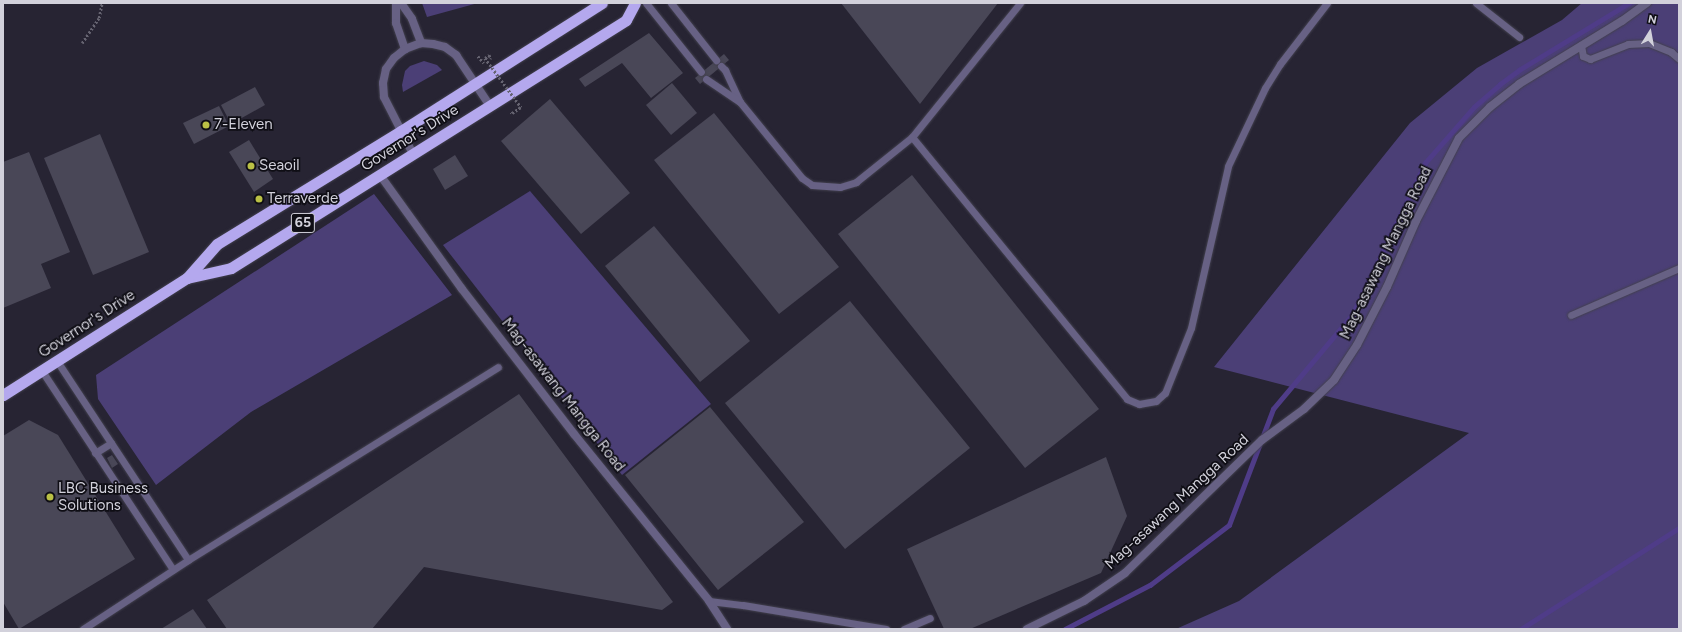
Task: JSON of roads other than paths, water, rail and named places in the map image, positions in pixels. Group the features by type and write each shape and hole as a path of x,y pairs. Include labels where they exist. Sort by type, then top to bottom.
{"highway":[{"name":"Governor's Drive","path":"3,395 187,278 217,244 402,131 602,3"},
{"name":"Governor's Drive","path":"187,278 232,268 626,20 635,3"}],"street":[{"path":"396,3 396,23 405,49"},
{"path":"401,3 412,19 421,44"},
{"name":"Mag-asawang Mangga Road","path":"1027,629 1084,602 1126,573 1262,440 1304,409 1334,380 1357,345 1387,287 1416,221 1459,138 1490,107 1520,84 1647,3"},
{"path":"413,154 384,97 383,83 386,70 394,58 405,49 421,44 433,44 445,48 456,55 490,106"},
{"name":"Mag-asawang Mangga Road","path":"380,175 467,296 569,427 709,601 727,629"}],"lane":[{"path":"646,3 701,72"},
{"path":"671,3 716,60"},
{"path":"721,66 725,70 740,102 802,178 812,185 840,187 856,182 912,137 1020,3"},
{"path":"912,137 1127,399 1138,404 1156,401 1165,393 1191,328 1228,166 1265,88 1280,64 1327,3"},
{"path":"1476,3 1519,37"},
{"path":"1581,45 1583,56 1590,59 1628,44 1649,43 1671,52 1679,59"},
{"path":"706,78 740,102"},
{"path":"1571,314 1679,268"},
{"path":"57,361 188,560"},
{"path":"83,629 188,560 498,367"},
{"path":"42,371 173,570"},
{"path":"95,453 111,443"},
{"path":"709,601 743,605 886,629"},
{"path":"904,629 930,618"}],"waterway":[{"path":"1065,629 1150,585 1229,525 1273,409 1352,315 1425,163 1474,107 1500,84 1519,70 1629,3"},
{"path":"1521,629 1679,528"}],"place":[{"name":"7-Eleven","path":"206,125"},
{"name":"Seaoil","path":"251,166"},
{"name":"Terraverde","path":"259,199"},
{"name":"LBC Business Solutions","path":"50,497"}]}
